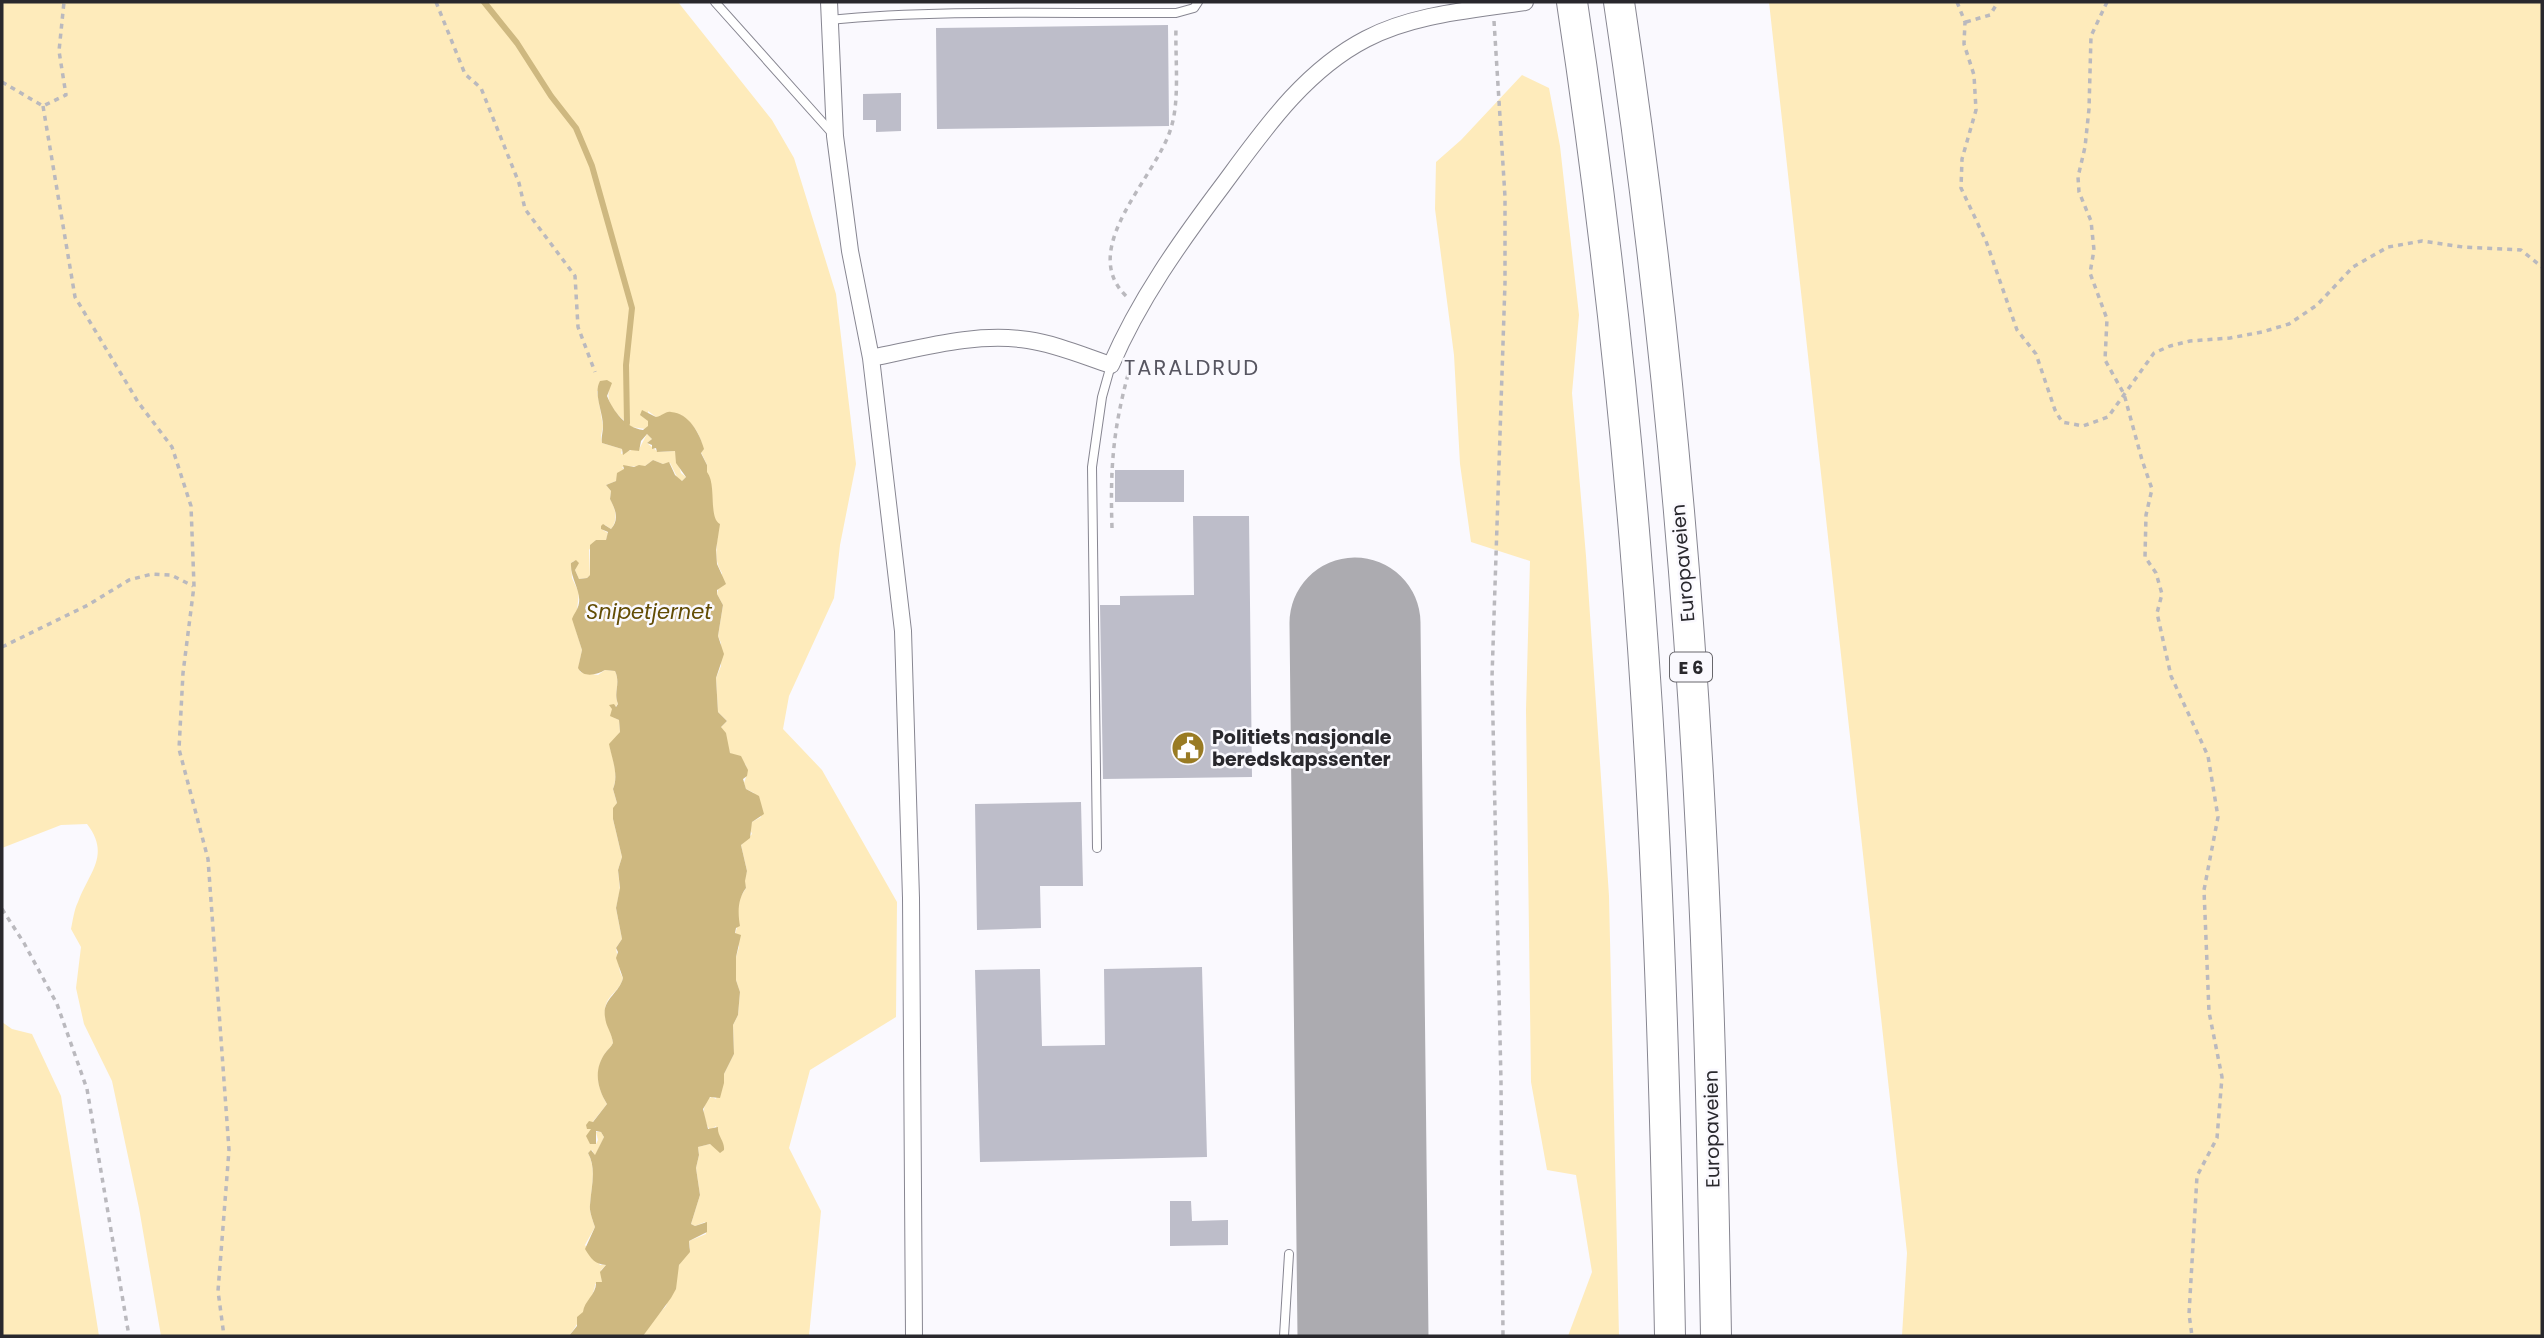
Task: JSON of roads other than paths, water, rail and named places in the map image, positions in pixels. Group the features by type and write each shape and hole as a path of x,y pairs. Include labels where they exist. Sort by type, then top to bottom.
{"highway":[{"name":"E 6","path":"1572,2 1607,268 1635,542 1654,833 1670,1336"},
{"name":"Europaveien","path":"1619,2 1656,268 1689,639 1707,970 1716,1336"}],"street":[{"path":"829,2 835,136 850,251 871,358 896,565 905,680 911,898 914,1336"},
{"path":"871,358 956,341 1003,337 1039,342 1111,365 1139,307 1187,233 1291,98 1319,71 1366,38 1393,27 1525,2"}],"lane":[{"path":"716,2 835,136"},
{"path":"829,20 891,16 1176,13 1194,8 1198,2"},
{"path":"1097,848 1091,478 1095,437 1111,365"},
{"path":"1284,1336 1289,1254"}],"water":[{"name":"Snipetjernet","path":"607,380 612,383 607,396 610,402 621,418 631,426 643,430 648,426 648,421 640,415 642,410 656,417 669,412 677,413 693,425 702,443 704,449 701,453 712,484 714,515 720,524 717,564 726,584 717,590 723,605 718,636 724,654 716,678 718,712 727,721 721,727 726,733 730,753 741,756 748,770 743,779 746,789 759,796 764,814 752,822 750,838 741,845 747,871 746,888 739,907 740,926 735,933 741,935 736,957 736,980 740,992 738,1015 733,1025 734,1054 724,1074 720,1098 710,1097 703,1109 708,1129 718,1127 724,1147 720,1153 710,1144 698,1147 696,1168 700,1195 691,1224 695,1226 707,1222 707,1232 689,1241 690,1252 679,1265 676,1289 643,1336 569,1336 577,1326 577,1317 583,1312 595,1290 596,1282 602,1282 600,1272 606,1265 594,1260 585,1249 595,1227 590,1210 593,1172 588,1153 591,1150 595,1155 604,1137 601,1132 596,1131 596,1144 590,1144 586,1136 591,1129 587,1129 586,1125 589,1121 593,1122 607,1104 598,1078 602,1058 613,1043 605,1011 608,1001 623,978 616,958 616,948 622,939 616,908 620,888 618,870 622,857 613,819 613,808 617,803 609,744 620,732 619,720 610,716 612,709 609,705 614,704 616,707 618,704 617,680 615,671 605,670 587,675 578,668 582,650 572,619 578,608 579,598 571,563 576,560 579,563 575,570 579,579 590,575 590,545 596,540 606,540 608,532 601,529 601,526 603,524 611,529 616,518 610,499 611,491 606,485 616,481 617,473 624,469 623,465 645,466 653,460 663,464 669,462 675,475 682,481 686,477 676,463 675,451 657,452 656,448 652,449 652,445 647,443 652,439 647,434 641,441 639,451 630,450 623,455 622,449 602,443 603,421 598,386 600,381"}],"waterway":[{"path":"484,2 517,43 551,96 576,128 592,166 632,308 626,365 627,423"}],"place":[{"name":"Politiets nasjonale beredskapssenter","path":"1188,748"}],"district":[{"name":"TARALDRUD","path":"1192,367"}]}
